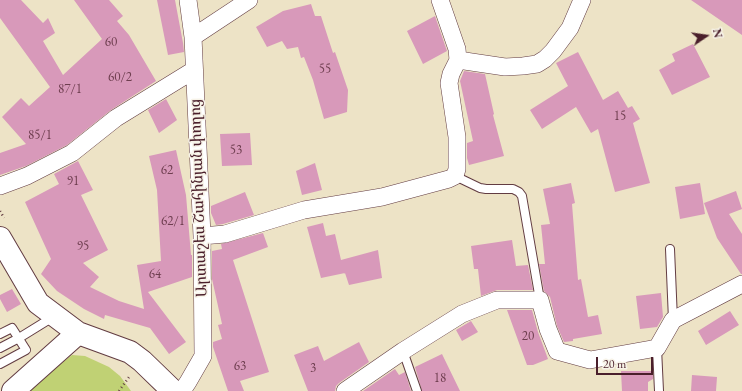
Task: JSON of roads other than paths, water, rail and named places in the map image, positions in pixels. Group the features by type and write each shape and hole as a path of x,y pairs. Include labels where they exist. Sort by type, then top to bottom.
{"street":[{"name":"Արտաշես Շահինյան փողոց","path":"182,391 203,356 202,236 193,37 188,0"},
{"path":"193,37 249,0"},
{"path":"202,236 225,234 304,210 382,197 449,179 455,176 457,169 457,143 449,83 451,74 458,60 457,49 440,0"},
{"path":"458,60 505,67 537,64 545,59 554,50 570,28 582,0"},
{"path":"0,186 27,176 72,153 116,118 194,70"},
{"path":"4,231 38,303 78,333 130,352 142,361 174,391"},
{"path":"345,391 403,351 462,314 497,300 540,300 548,329 557,351 590,360 657,348 673,320 742,284"},
{"path":"13,391 78,333"}],"lane":[{"path":"455,176 480,188 513,189 519,192 522,196 540,300"},
{"path":"670,249 673,320"},
{"path":"0,348 55,316"},
{"path":"0,334 12,328 26,350 0,364"},
{"path":"657,348 659,391"},
{"path":"403,351 417,391"}]}
